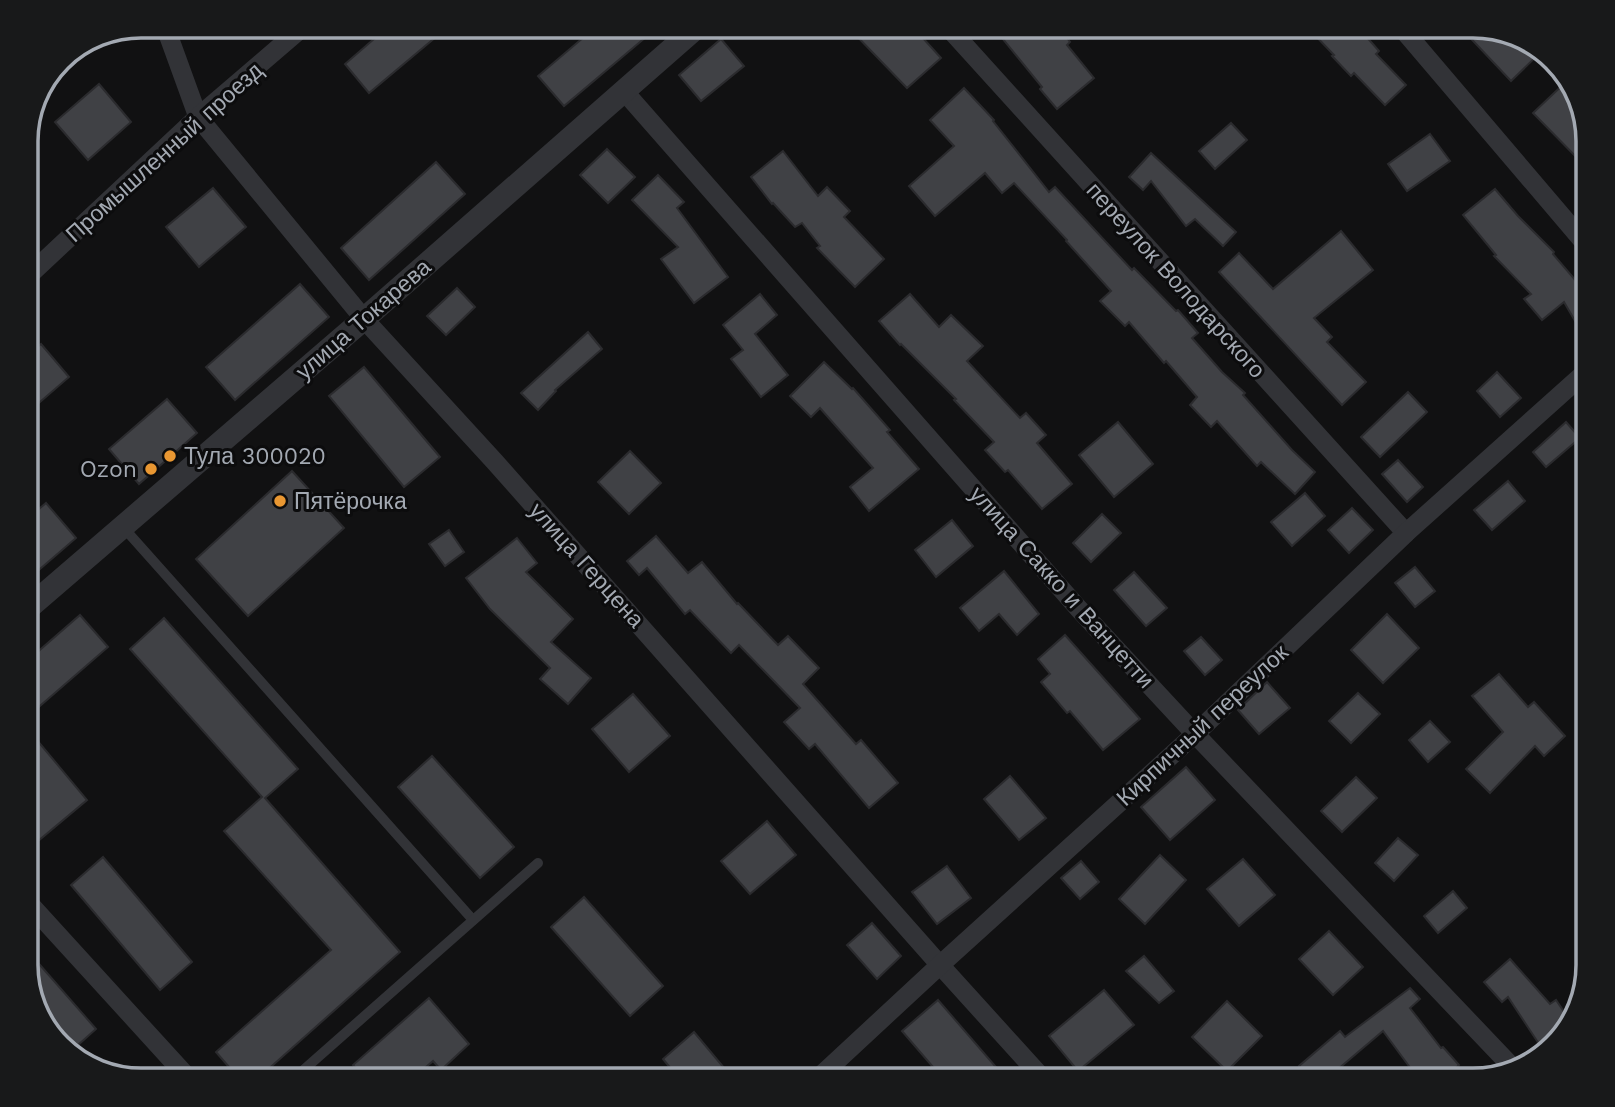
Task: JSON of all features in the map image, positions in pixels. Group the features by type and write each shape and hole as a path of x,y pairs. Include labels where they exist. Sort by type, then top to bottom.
{"street":[{"name":"улица Герцена","path":"169,38 198,117 364,319 495,462 1033,1068"},
{"name":"Промышленный проезд","path":"39,266 198,117 289,38"},
{"name":"улица Токарева","path":"39,599 684,38"},
{"name":"переулок Володарского","path":"958,38 1406,533"},
{"path":"1410,38 1576,233"},
{"name":"улица Сакко и Ванцетти","path":"623,90 1078,608 1508,1063"},
{"name":"Кирпичный переулок","path":"829,1068 1195,734 1406,533 1576,381"},
{"path":"39,914 179,1068"}],"lane":[{"path":"123,527 474,920"},
{"path":"306,1068 538,863"}],"building":[{"path":"375,38 435,38 369,93 345,64"},
{"path":"583,38 645,38 564,106 538,76"},
{"path":"859,38 923,38 941,58 907,88"},
{"path":"1002,38 1067,38 1070,42 1067,45 1094,78 1057,109 1040,89 1042,87"},
{"path":"1318,38 1368,38 1379,51 1376,54 1406,85 1385,105 1354,73 1351,76 1332,56 1334,55"},
{"path":"1470,38 1500,42 1534,59 1511,81"},
{"path":"721,39 744,66 701,101 679,75"},
{"path":"99,84 131,122 88,160 55,122"},
{"path":"1561,87 1569,102 1576,128 1576,157 1533,113"},
{"path":"964,88 994,120 1049,192 1055,187 1132,270 1134,268 1176,311 1178,310 1198,333 1192,338 1315,472 1295,494 1261,462 1257,466 1217,421 1211,427 1190,405 1197,397 1129,322 1125,326 1100,301 1111,291 1014,183 1002,193 985,173 935,216 909,186 954,146 930,120"},
{"path":"1231,123 1247,140 1215,169 1199,151"},
{"path":"1430,134 1450,161 1407,191 1388,164"},
{"path":"607,149 635,177 608,203 580,175"},
{"path":"783,151 818,196 827,187 850,211 844,217 884,259 855,287 817,248 820,246 802,223 795,227 751,177"},
{"path":"1151,153 1236,232 1223,246 1195,219 1186,226 1151,181 1143,190 1129,177"},
{"path":"436,162 465,194 369,280 341,248"},
{"path":"658,175 684,202 677,208 728,277 694,303 661,259 678,247 632,200"},
{"path":"213,188 246,227 199,267 166,227"},
{"path":"1495,189 1554,252 1576,281 1576,323 1564,302 1542,320 1524,299 1531,294 1494,256 1496,255 1463,215"},
{"path":"1341,231 1373,270 1314,318 1332,337 1327,342 1366,382 1342,405 1219,272 1239,253 1273,289"},
{"path":"300,284 329,317 235,400 206,367"},
{"path":"457,288 475,307 446,335 427,316"},
{"path":"760,294 777,315 755,334 788,375 761,397 731,359 743,350 723,325"},
{"path":"910,294 939,327 951,315 983,346 967,361 1020,418 1026,413 1046,435 1037,443 1072,484 1042,509 1008,470 1005,472 985,450 994,442 879,321"},
{"path":"588,332 602,349 555,390 538,410 521,393"},
{"path":"41,344 69,377 39,403"},
{"path":"824,362 853,388 890,430 887,432 919,469 869,511 850,487 873,468 820,408 811,417 790,396"},
{"path":"364,367 440,457 404,487 329,396"},
{"path":"1497,372 1521,398 1500,417 1477,391"},
{"path":"1408,392 1427,412 1380,457 1361,437"},
{"path":"167,399 197,433 139,484 109,449"},
{"path":"1118,422 1153,464 1114,497 1079,455"},
{"path":"1566,422 1576,433 1576,441 1546,467 1533,452"},
{"path":"630,451 661,483 629,514 598,482"},
{"path":"1398,460 1423,487 1407,502 1382,474"},
{"path":"292,471 344,528 248,616 196,559"},
{"path":"1508,481 1525,501 1492,530 1474,510"},
{"path":"1305,493 1325,516 1292,546 1271,522"},
{"path":"46,503 76,538 39,570 39,509"},
{"path":"1352,508 1373,530 1349,553 1328,530"},
{"path":"1102,514 1121,533 1091,562 1073,543"},
{"path":"952,520 973,546 936,577 915,550"},
{"path":"449,530 464,552 445,566 429,544"},
{"path":"656,536 688,573 702,562 737,604 778,645 788,636 819,668 803,684 856,744 861,740 898,783 869,808 815,744 809,749 784,722 800,708 739,645 731,653 690,610 685,614 647,568 639,575 627,561"},
{"path":"517,538 537,563 526,572 573,619 551,642 591,678 568,704 540,679 550,668 490,609 466,578"},
{"path":"1415,567 1435,591 1415,607 1395,583"},
{"path":"1004,571 1039,614 1017,635 999,614 979,631 960,608"},
{"path":"1134,572 1167,608 1146,626 1114,590"},
{"path":"1387,614 1419,648 1383,683 1351,650"},
{"path":"80,615 108,647 39,707 39,651"},
{"path":"164,618 298,769 265,798 400,952 270,1068 230,1068 216,1052 331,950 224,831 262,797 130,649"},
{"path":"1065,635 1140,719 1103,750 1041,682 1050,674 1038,659"},
{"path":"1201,637 1222,660 1205,675 1184,651"},
{"path":"1499,674 1528,707 1534,702 1565,736 1544,756 1535,746 1490,793 1466,769 1503,732 1472,696"},
{"path":"1267,682 1290,708 1259,734 1238,710"},
{"path":"1358,693 1380,714 1351,743 1329,721"},
{"path":"633,694 670,736 629,772 592,729"},
{"path":"1430,721 1450,742 1428,762 1409,740"},
{"path":"39,743 87,800 39,840"},
{"path":"432,756 514,847 480,878 398,787"},
{"path":"1186,767 1215,800 1170,840 1141,807"},
{"path":"1010,776 1046,818 1019,840 984,799"},
{"path":"1356,777 1377,798 1342,832 1321,811"},
{"path":"767,821 796,855 750,894 721,861"},
{"path":"1398,838 1418,855 1394,881 1375,863"},
{"path":"1160,855 1186,880 1145,924 1119,899"},
{"path":"103,857 192,962 160,990 71,885"},
{"path":"1243,859 1275,895 1239,926 1207,889"},
{"path":"1081,861 1099,882 1080,899 1061,878"},
{"path":"947,866 971,898 937,924 912,892"},
{"path":"1453,891 1467,908 1438,933 1424,916"},
{"path":"584,897 663,986 630,1016 551,927"},
{"path":"872,923 901,956 877,979 847,945"},
{"path":"1329,931 1363,967 1333,995 1299,959"},
{"path":"1144,956 1174,991 1159,1003 1126,971"},
{"path":"1510,959 1550,1004 1556,1000 1565,1013 1539,1044 1508,997 1502,1002 1484,982"},
{"path":"39,964 96,1029 78,1045 60,1028 46,1005"},
{"path":"1410,988 1420,999 1410,1008 1441,1048 1443,1047 1459,1065 1456,1068 1410,1068 1383,1031 1339,1068 1299,1066 1340,1031 1345,1037"},
{"path":"1104,990 1134,1025 1082,1068 1076,1068 1049,1036"},
{"path":"429,998 469,1044 443,1068 439,1068 433,1061 425,1068 356,1068 353,1065"},
{"path":"938,1000 997,1068 934,1068 902,1031"},
{"path":"1227,1001 1262,1036 1230,1068 1224,1068 1192,1037"},
{"path":"694,1032 724,1068 670,1068 663,1059"}],"place":[{"name":"Тула 300020","path":"170,456"},
{"name":"Ozon","path":"151,469"},
{"name":"Пятёрочка","path":"280,501"}]}
